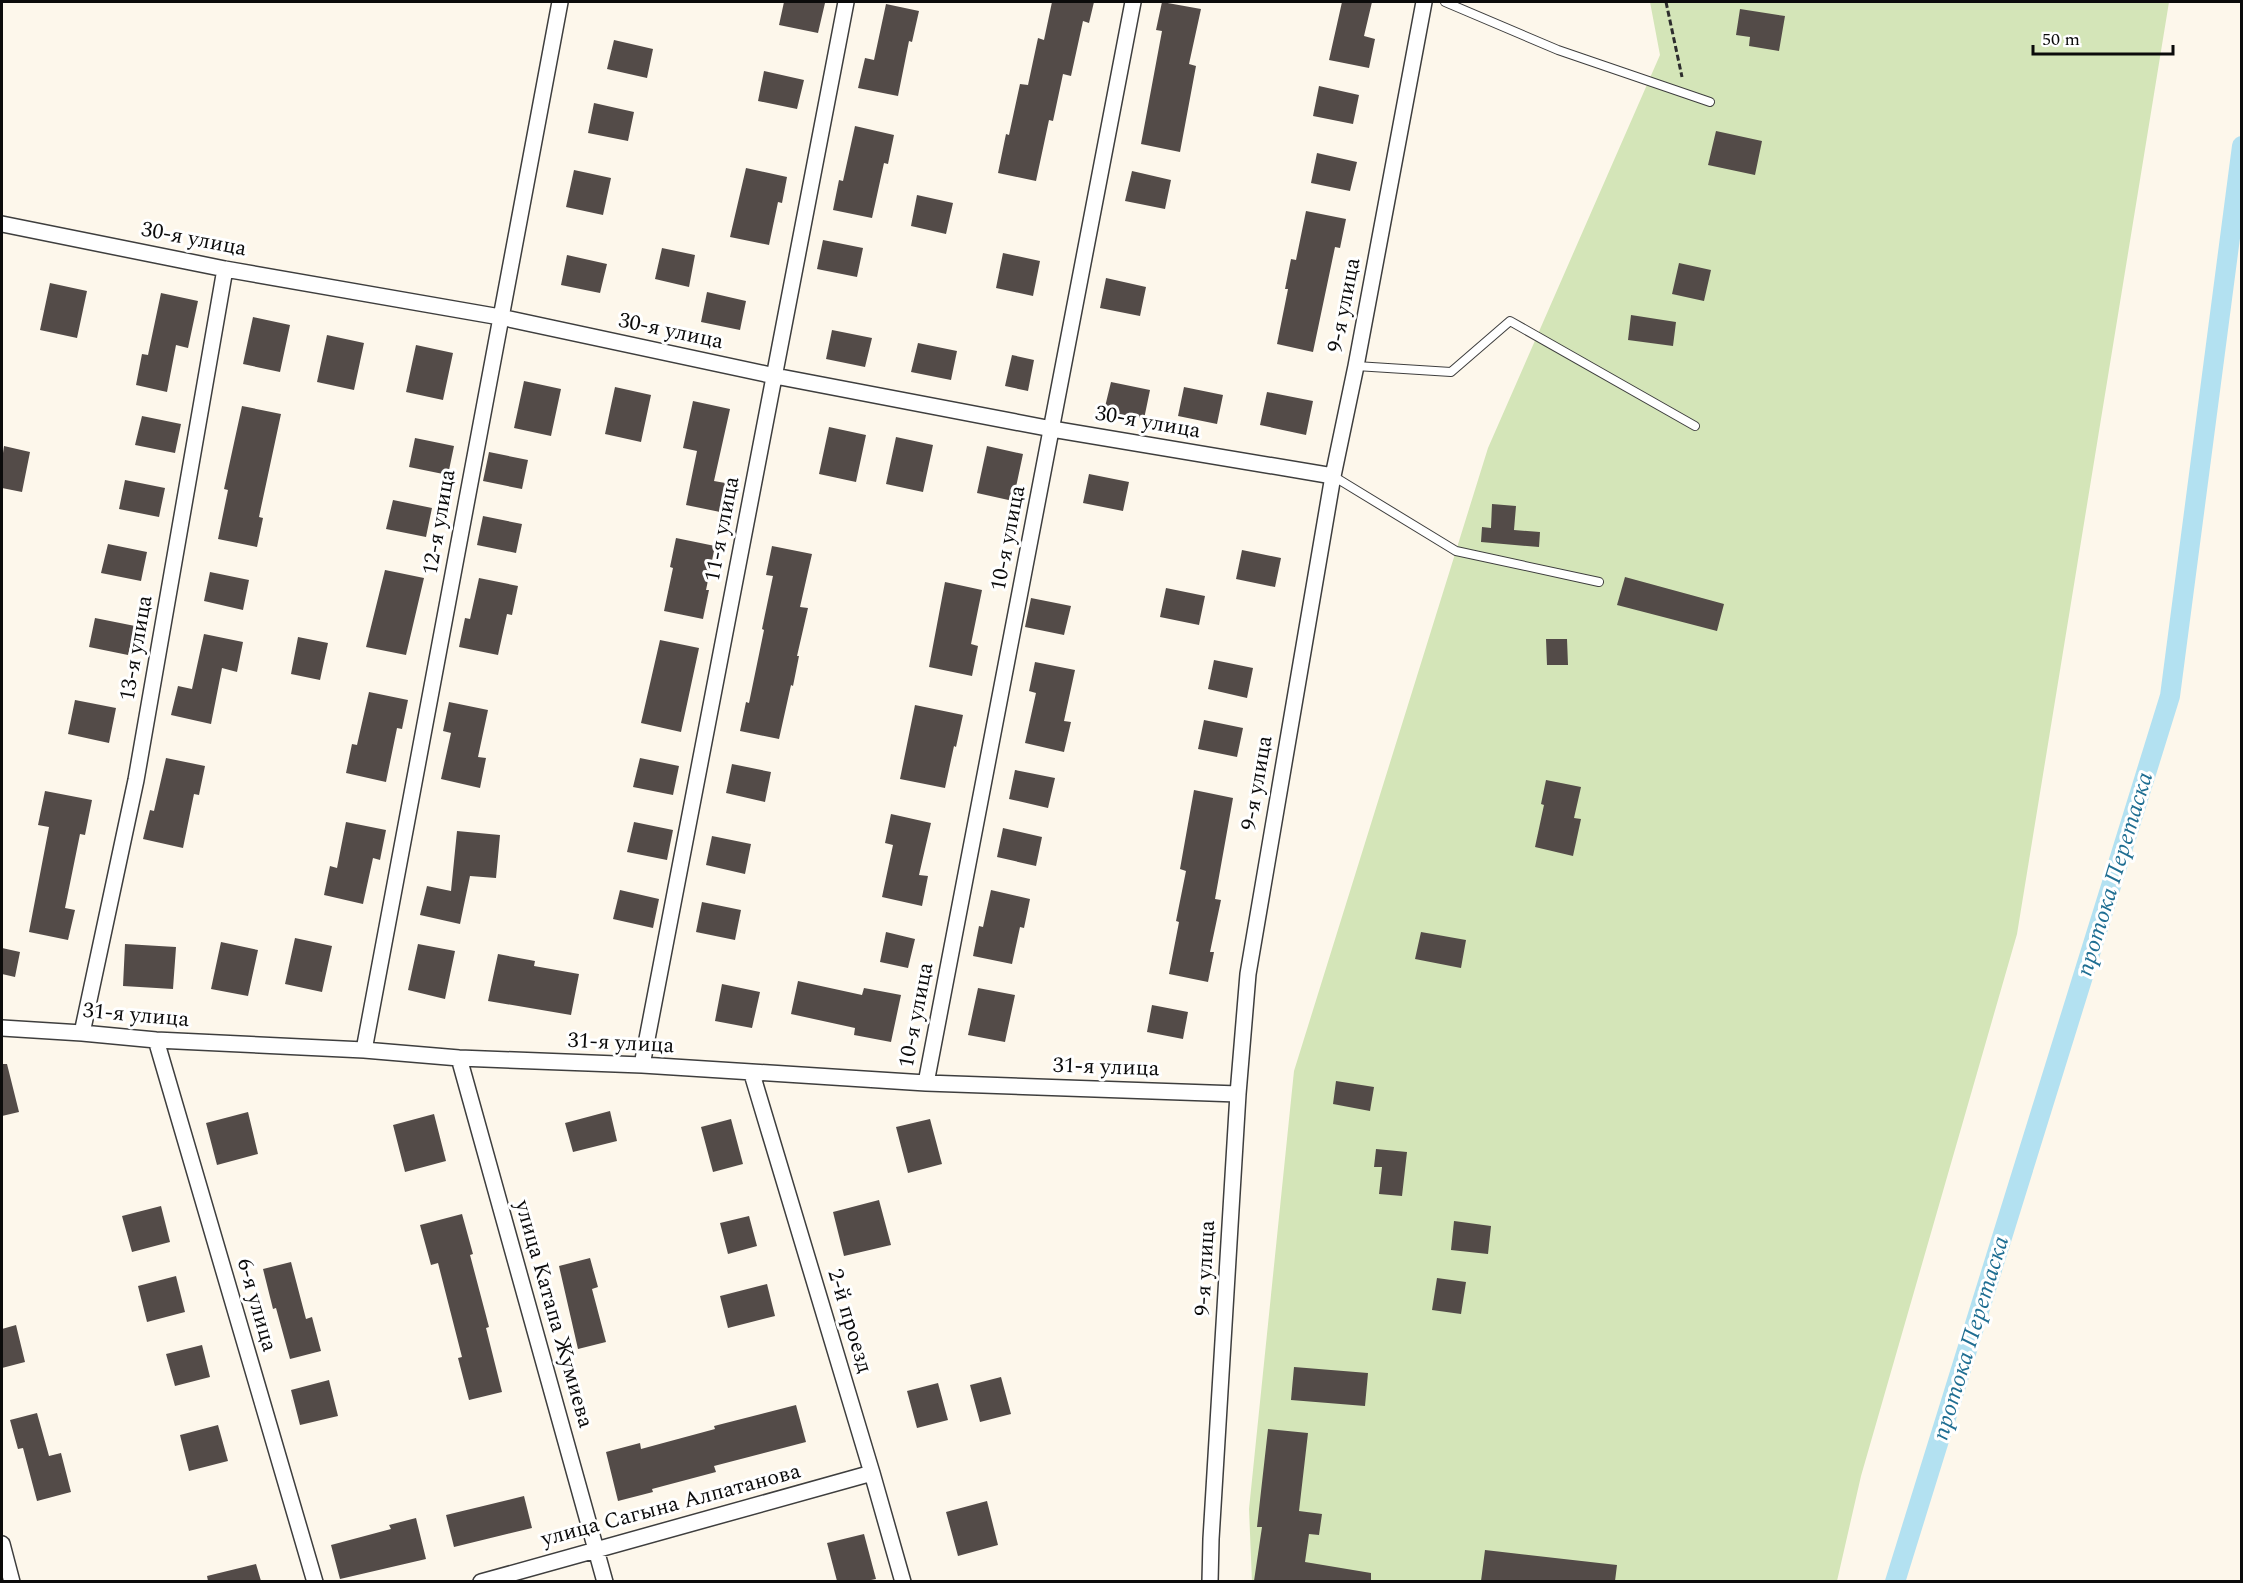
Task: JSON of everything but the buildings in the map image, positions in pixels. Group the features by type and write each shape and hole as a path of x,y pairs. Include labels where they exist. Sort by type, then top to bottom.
{"street":[{"name":"12-я улица","path":"364,1050 560,2"},
{"name":"11-я улица","path":"642,1065 846,2"},
{"name":"10-я улица","path":"926,1083 1133,2"},
{"name":"9-я улица","path":"1210,1581 1238,1094 1248,974 1333,476 1356,366 1424,2"},
{"name":"30-я улица","path":"2,224 225,268 500,317 775,376 1052,429 1333,476"},
{"name":"13-я улица","path":"82,1033 136,780 225,268"},
{"name":"31-я улица","path":"2,1028 156,1040 364,1050 459,1058 642,1065 752,1074 926,1083 1238,1094"},
{"name":"6-я улица","path":"156,1040 315,1581"},
{"name":"улица Катапа Жумиева","path":"459,1058 605,1581"},
{"name":"2-й проезд","path":"752,1074 873,1473 903,1581"},
{"name":"улица Сагына Алпатанова","path":"481,1581 873,1473"},
{"path":"2,1544 12,1581"}],"lane":[{"path":"1444,2 1558,50 1710,102"},
{"path":"1356,366 1451,372 1510,321 1695,426"},
{"path":"1333,476 1456,551 1599,582"}],"path":[{"path":"1666,2 1682,77"}],"green space":[{"path":"1650,2 2169,2 2017,934 1861,1476 1837,1581 1252,1582 1249,1509 1294,1071 1488,448 1660,55"}],"waterway":[{"name":"протока Перетаска","path":"1895,1582 2170,696 2242,146"}]}
